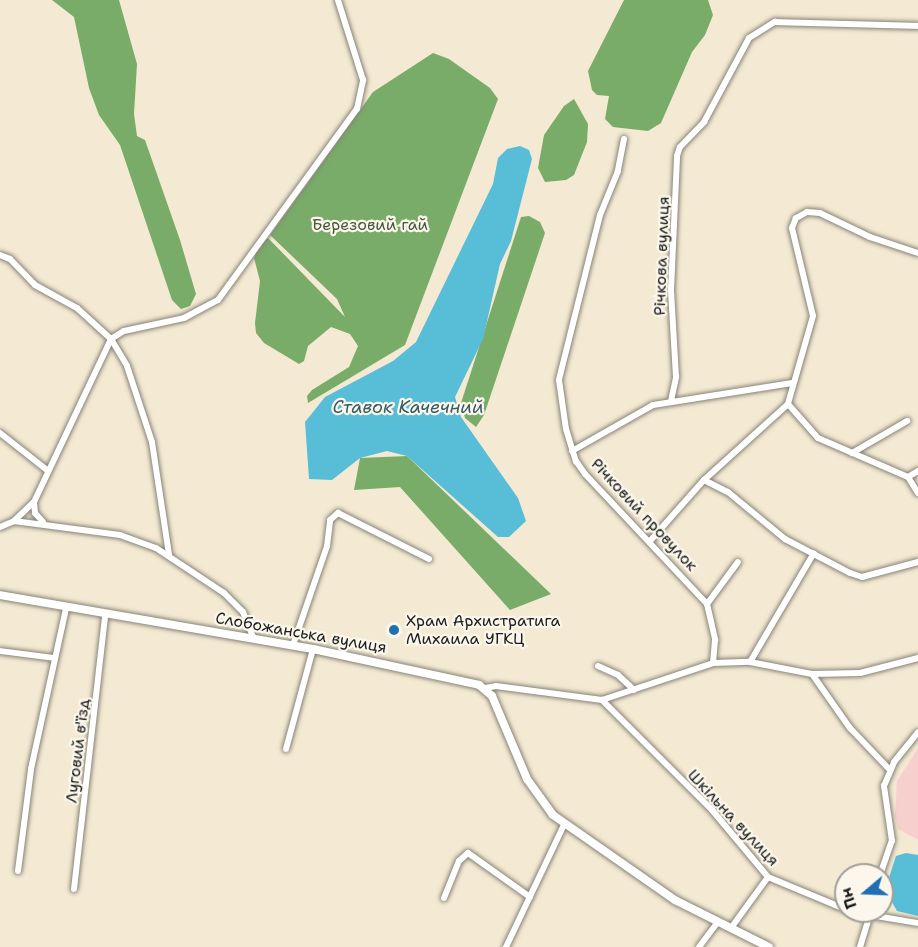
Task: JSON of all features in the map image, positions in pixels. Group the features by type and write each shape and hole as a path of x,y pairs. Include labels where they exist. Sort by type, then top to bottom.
{"street":[{"path":"0,527 14,521 34,502 111,339 124,331 184,318 218,300 357,109 363,80 338,0"},
{"name":"Річкова вулиця","path":"671,401 676,377 671,290 677,156 680,147 704,122 750,38 767,25 776,22 918,26"},
{"name":"Річковий провулок","path":"624,139 618,171 600,215 559,380 572,451 596,487 650,541 707,604 715,640 713,663"},
{"path":"650,541 704,480 788,404 792,383 805,354 813,316 792,228 800,214 813,212 918,253"},
{"path":"0,255 10,259 35,285 77,308 111,339 138,393 152,442 169,555"},
{"path":"572,451 643,409 671,401 792,383"},
{"path":"788,404 818,438 908,477 918,493"},
{"path":"852,453 907,421"},
{"path":"0,433 48,470"},
{"path":"908,477 918,471"},
{"path":"704,480 728,492 785,539 862,577 918,562"},
{"path":"34,502 38,518 47,523"},
{"path":"293,645 334,517 338,513 429,559"},
{"path":"14,521 47,523 120,535 169,555 230,599 243,612 254,639"},
{"path":"750,662 813,553"},
{"path":"707,604 738,562"},
{"name":"Слобожанська вулиця","path":"0,595 105,616 293,645 485,688"},
{"path":"18,871 31,769 66,608"},
{"name":"Луговий в'їзд","path":"74,889 105,616"},
{"path":"286,749 313,649"},
{"path":"0,651 56,658"},
{"path":"769,947 675,900 564,825 542,803 531,785 496,704 485,688 496,686 602,700 713,663 750,662 813,674 860,673 918,658"},
{"path":"598,666 618,675 633,690"},
{"path":"813,674 850,728 890,770"},
{"name":"Шкільна вулиця","path":"602,700 712,810 768,877 834,902"},
{"path":"884,863 892,841 884,799 890,770 918,732"},
{"path":"506,947 564,825"},
{"path":"444,898 459,861 468,853 530,897"},
{"path":"731,928 768,877"},
{"name":"Шкільна вулиця","path":"894,919 918,923"},
{"path":"699,947 718,922"},
{"path":"860,947 868,923"}],"shaded area":[{"path":"918,748 918,840 898,829 895,816 897,781"}],"green space":[{"path":"52,0 119,0 137,64 134,114 137,136 145,140 180,240 196,294 190,306 181,309 172,300 120,145 99,115 89,88 74,17"},
{"path":"624,0 708,0 713,15 705,35 692,52 661,123 648,131 613,127 605,119 609,96 597,95 592,90 588,71"},
{"name":"Березовий гай","path":"433,53 449,59 490,88 498,99 405,345 308,403 307,396 312,390 349,367 358,346 350,334 331,327 308,346 304,361 299,364 264,343 256,333 260,281 254,258 258,247 268,238 345,317 337,299 270,235 373,92"},
{"path":"574,99 588,124 587,142 574,175 566,180 545,182 538,168 544,135 564,106"},
{"path":"529,216 540,222 545,233 484,415 476,427 465,418 461,403 521,217"},
{"path":"407,456 551,594 510,610 400,487 354,490 360,458"}],"water":[{"name":"Ставок Качечний","path":"520,146 529,150 532,159 511,241 500,264 483,339 455,397 461,417 518,498 526,521 509,537 498,537 407,456 387,451 360,458 332,480 309,479 305,422 325,397 393,361 416,342 493,184 498,158 507,149"},
{"path":"906,853 918,855 918,916 897,911 894,906 894,863 896,856"}],"place":[{"name":"Храм Архистратига Михаила УГКЦ","path":"394,630"}]}
